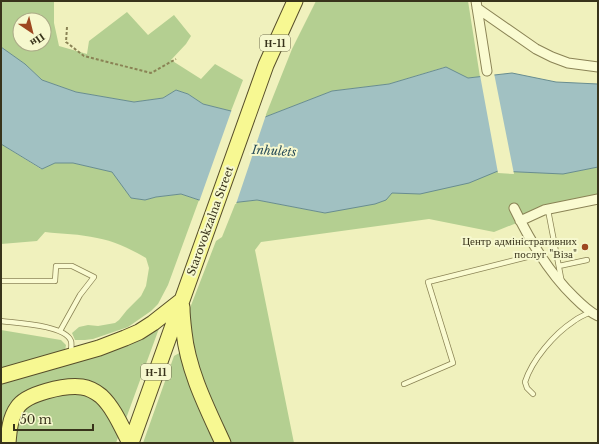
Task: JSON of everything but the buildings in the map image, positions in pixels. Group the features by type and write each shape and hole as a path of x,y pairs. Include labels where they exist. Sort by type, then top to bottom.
{"main road":[{"name":"Starovokzalna Street","path":"130,443 259,86 274,46 295,1"},
{"path":"1,376 106,345 139,332 182,301"},
{"path":"182,301 184,333 192,367 202,398 223,443"},
{"path":"8,443 12,417 17,406 26,399 61,388 81,387 91,390 101,397 111,408 130,443"}],"street":[{"path":"477,5 536,49 552,58 568,63 598,67"},
{"path":"477,5 487,70"},
{"path":"520,221 565,205 598,199"},
{"path":"514,208 539,254 557,280 582,305 594,314"}],"lane":[{"path":"548,210 563,286"},
{"path":"404,384 453,363 428,282 539,254"},
{"path":"559,266 587,260"},
{"path":"1,281 55,281 56,266 72,266 94,277 80,295 60,331"},
{"path":"533,394 527,388 525,382 527,374 542,351 573,321 594,314"},
{"path":"1,321 60,331 71,341 72,355"}],"path":[{"path":"67,27 66,42 84,56 151,73 176,59"}],"green space":[{"path":"1,1 54,1 54,23 59,46 87,54 89,41 127,12 148,35 174,15 191,36 186,44 171,60 201,79 215,64 243,80 231,111 203,104 188,94 176,90 163,98 134,102 76,92 42,80 25,64 1,47"},
{"path":"316,1 468,1 480,77 468,78 445,67 389,84 332,91 265,117 292,49"},
{"path":"1,144 41,169 55,163 73,163 113,172 131,198 145,200 181,194 199,200 168,285 158,304 151,311 128,327 93,339 75,340 72,333 79,327 115,323 141,296 146,286 149,268 146,258 116,243 78,235 45,232 37,241 1,244"},
{"path":"598,167 598,199 529,218 494,232 429,219 261,242 255,250 294,443 227,443 205,394 189,330 190,308 216,241 222,237 236,202 257,200 325,213 405,173 498,171 572,172"},
{"path":"161,323 124,424 103,394 34,391 1,443 1,380"},
{"path":"1,330 61,340 66,345 65,351 1,371"},
{"path":"181,352 219,443 143,443 174,356"},
{"path":"81,390 98,399 120,432 116,443 12,443 16,419 28,402"}],"water":[{"name":"Inhulets","path":"1,47 25,64 42,80 76,92 134,102 163,98 176,90 188,94 203,104 265,117 332,91 389,84 446,67 468,78 512,73 556,82 598,84 598,167 563,174 498,171 469,183 420,194 392,193 386,200 375,204 325,213 257,200 222,204 199,200 181,194 145,200 131,198 112,172 73,163 55,163 42,169 1,144"}],"pier":[{"path":"494,73 514,174 498,173 480,75"},
{"path":"232,109 266,115 236,204 222,206 199,202"}],"place":[{"name":"Центр адміністративних послуг \"Віза\"","path":"585,247"}]}
